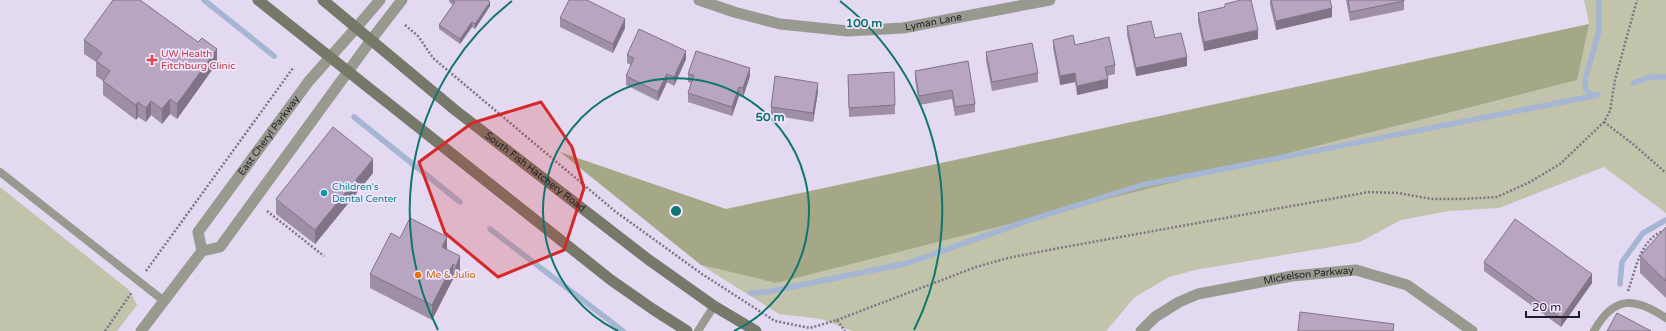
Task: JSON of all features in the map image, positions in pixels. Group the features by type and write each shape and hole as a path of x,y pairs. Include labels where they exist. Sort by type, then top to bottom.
{"main road":[{"path":"258,0 611,280 687,331"},
{"name":"South Fish Hatchery Road","path":"323,0 455,110 648,260 714,306 756,331"}],"street":[{"name":"East Cheryl Parkway","path":"202,251 198,232 309,81 380,0"},
{"path":"141,331 202,251 220,247 348,71 402,0"},
{"name":"Lyman Lane","path":"699,0 734,12 780,24 848,32 903,28 1050,0"},
{"name":"Mickelson Parkway","path":"1141,331 1156,317 1179,302 1198,294 1292,276 1356,270 1407,285 1472,331"}],"lane":[{"path":"0,172 164,301"},
{"path":"1594,331 1610,310 1624,302 1636,303 1652,309 1666,318"},
{"path":"698,331 714,306"}],"path":[{"path":"405,25 418,36 434,58 616,212 702,274 775,321 810,328 837,320 982,265 1008,258 1131,234 1369,192 1398,193 1432,198 1462,199 1496,197 1530,182 1560,164 1604,122 1610,111 1615,80 1637,0"},
{"path":"150,265 293,68"},
{"path":"1604,122 1633,144 1666,173"},
{"path":"267,211 324,256"},
{"path":"1624,302 1643,248 1657,233 1666,230"},
{"path":"106,331 129,297"},
{"path":"837,320 845,331"}],"highlighted area":[{"path":"541,102 572,147 584,188 564,250 498,277 445,233 419,162 472,123"}],"green space":[{"path":"1584,0 1666,0 1666,213 1604,167 1499,208 1449,211 1401,220 1360,242 1195,270 1169,277 1135,297 1106,331 852,331 821,319 779,314 701,265 776,283 1589,24"},
{"path":"1589,24 1577,80 776,283 701,265 560,152 726,209"},
{"path":"0,187 129,290 137,305 117,331 0,331"}],"building":[{"name":"UW Health Fitchburg Clinic","path":"113,0 140,0 198,42 202,38 217,49 177,104 170,99 162,109 151,101 146,108 138,102 136,105 103,81 110,71 96,61 102,53 84,40"},
{"path":"452,0 488,0 490,2 475,24 472,22 460,39 439,25 455,2"},
{"path":"569,0 587,0 625,19 613,44 560,18"},
{"path":"1241,0 1251,0 1258,30 1204,42 1198,13 1225,7 1225,4"},
{"path":"1271,0 1330,0 1332,8 1276,21"},
{"path":"1348,0 1404,0 1404,1 1350,12"},
{"path":"1151,21 1155,38 1181,33 1187,57 1136,68 1127,26"},
{"path":"639,29 686,51 674,77 667,74 658,92 626,76 634,58 627,55"},
{"path":"1073,35 1075,45 1109,37 1115,65 1105,67 1108,79 1077,86 1075,73 1060,76 1053,40"},
{"path":"1032,43 1038,73 992,82 986,52"},
{"path":"696,51 750,68 743,88 739,87 732,107 688,93 694,75 688,74"},
{"path":"968,61 975,104 955,107 952,90 919,96 915,71"},
{"path":"894,72 895,105 849,108 848,75"},
{"path":"775,76 818,83 813,113 771,107"},
{"name":"Children's Dental Center","path":"333,127 373,159 315,230 276,199"},
{"name":"Me & Julio","path":"410,218 447,237 442,247 460,256 456,266 453,264 432,305 370,274 391,233 400,238"},
{"path":"1515,219 1592,274 1561,318 1484,262"},
{"path":"1666,227 1666,281 1640,256"},
{"path":"1300,312 1394,324 1393,331 1298,331"},
{"path":"1617,313 1651,331 1607,331"}],"waterway":[{"path":"204,0 274,56"},
{"path":"1593,96 1586,90 1585,80 1599,31 1599,0"},
{"path":"1633,83 1651,77 1666,77"},
{"path":"751,293 767,292 908,263 1030,220 1142,185 1598,95"},
{"path":"354,117 460,202"},
{"path":"1620,284 1622,262 1643,233 1666,220"},
{"path":"490,229 623,331"}],"place":[{"name":"UW Health Fitchburg Clinic","path":"152,60"},
{"name":"Children's Dental Center","path":"324,193"},
{"name":"Me & Julio","path":"418,275"}]}
